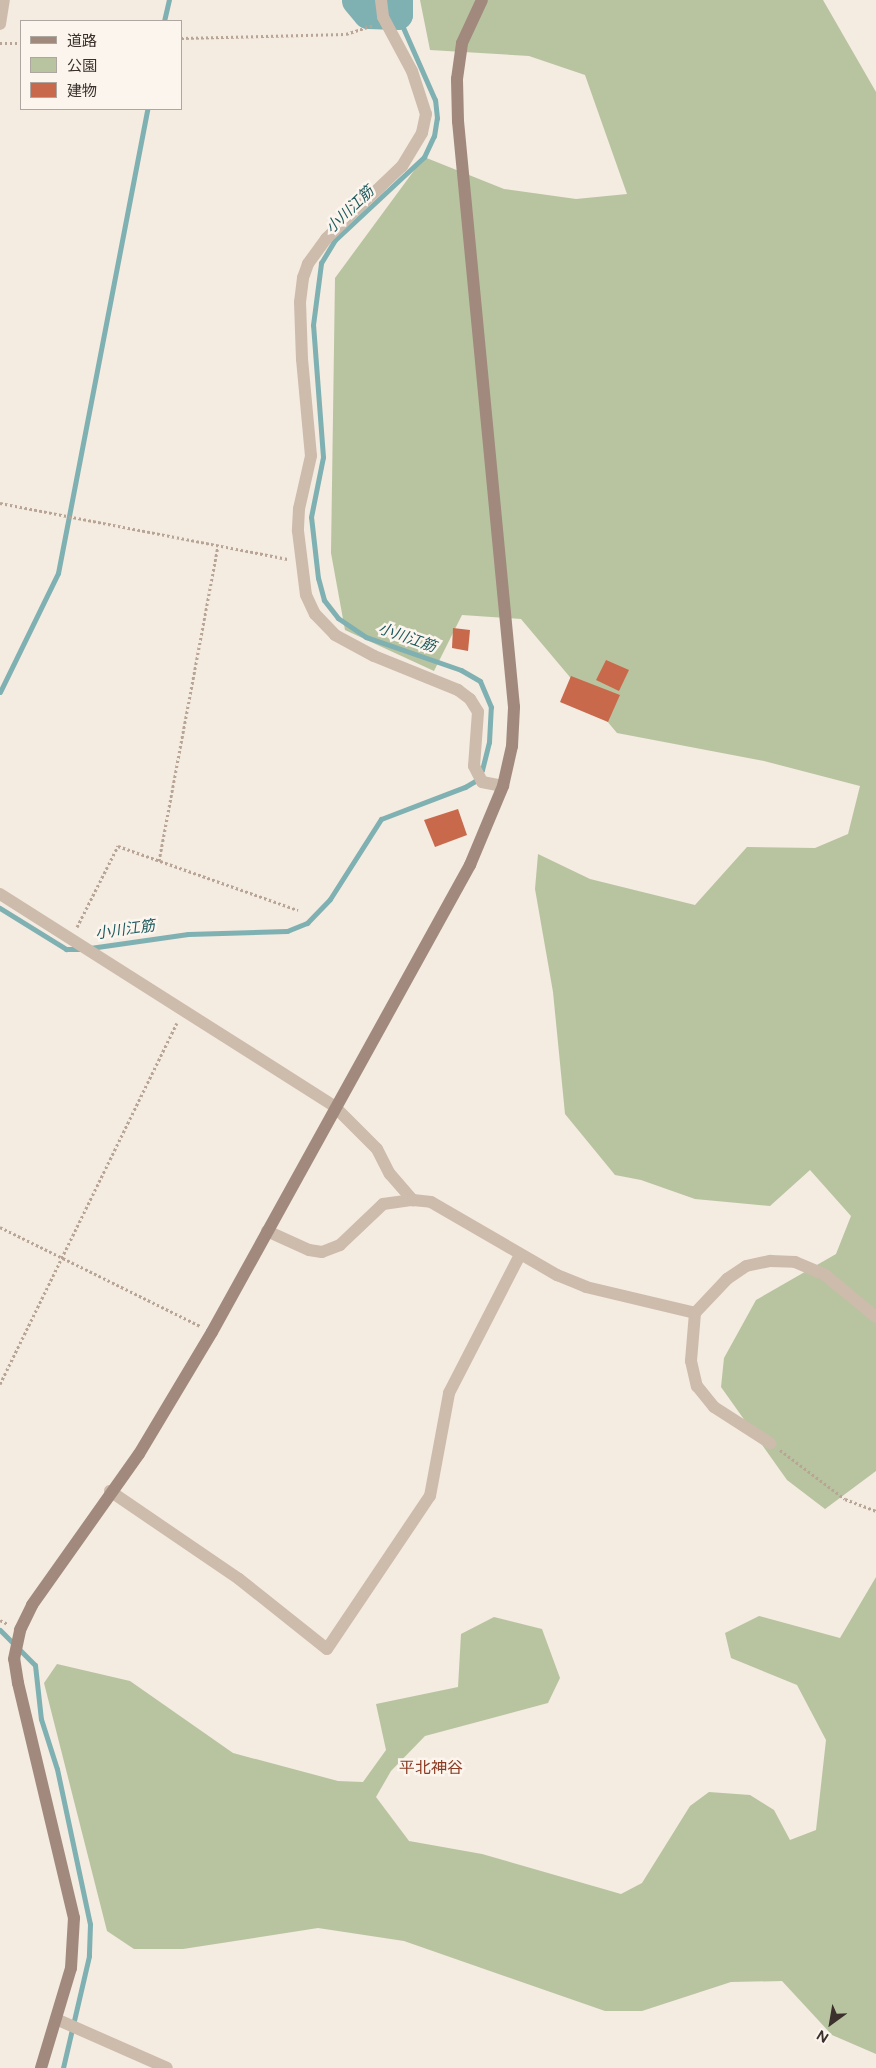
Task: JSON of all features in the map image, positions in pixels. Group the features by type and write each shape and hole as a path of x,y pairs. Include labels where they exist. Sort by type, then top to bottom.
{"street":[{"path":"0,24 4,0"},
{"path":"41,2068 66,2023 74,1918 14,1660 20,1630 32,1605 110,1491 139,1454 212,1332 470,866 504,786 512,746 514,707 458,112 457,78 462,43 482,0"},
{"path":"382,10 412,71 426,114 422,133 402,166 326,239 308,264 304,278 300,321 311,456 299,509 301,561 306,595 315,614 335,635 374,656 458,690 470,699 478,712 474,766 482,782 504,786"},
{"path":"0,894 184,1009 335,1107 377,1149 390,1174 413,1200"},
{"path":"267,1231 309,1250 322,1252 340,1245 383,1204 413,1200 431,1202 458,1215 520,1255 586,1287 695,1313"},
{"path":"110,1491 239,1579 327,1649 430,1496 449,1393 520,1255"},
{"path":"770,1443 714,1407 697,1386 691,1361 695,1313 727,1279 746,1266 770,1261 795,1262 826,1274 876,1317"},
{"path":"66,2023 167,2068"}],"path":[{"path":"182,38 346,34 382,10"},
{"path":"0,43 20,43"},
{"path":"0,503 301,561"},
{"path":"159,861 218,546"},
{"path":"75,942 118,846 298,910"},
{"path":"0,1384 184,1009"},
{"path":"0,1227 212,1332"},
{"path":"770,1443 845,1499 876,1511"}],"green space":[{"path":"420,0 823,0 876,92 876,1471 825,1509 787,1480 721,1387 724,1358 756,1300 836,1254 851,1216 810,1170 770,1206 695,1199 641,1180 615,1175 565,1114 553,992 535,889 538,854 590,879 695,905 747,847 815,848 848,834 860,786 764,761 617,733 521,619 462,615 434,671 345,630 331,553 335,278 424,157 504,189 576,199 627,194 585,75 529,56 430,50"},
{"path":"876,1577 876,2054 832,2035 782,1981 731,1982 642,2011 605,2011 404,1941 318,1928 183,1949 134,1949 107,1931 44,1683 57,1664 130,1681 233,1753 338,1781 363,1782 386,1750 376,1704 458,1687 461,1634 494,1617 542,1629 560,1678 548,1703 425,1736 391,1771 376,1797 409,1841 482,1854 621,1894 642,1883 690,1806 709,1792 750,1795 774,1810 790,1840 816,1830 826,1740 797,1685 731,1658 725,1633 759,1616 840,1638"}],"building":[{"path":"453,628 470,630 468,651 452,648"},
{"path":"606,660 629,670 619,691 596,680"},
{"path":"571,676 620,695 608,722 560,702"},
{"path":"458,809 467,835 435,847 424,820"}],"waterway":[{"path":"164,20 169,0"},
{"path":"357,0 368,13 397,14 397,0"},
{"name":"小川江筋","path":"90,948 188,934 287,931 307,923 330,899 381,819 465,787 475,781 482,770 489,742 491,707 480,681 461,670 366,637 338,618 324,600 318,578 311,517 323,457 313,325 321,263 335,240 424,157 434,136 437,118 435,100 397,14"},
{"path":"0,692 58,573 147,110"},
{"name":"小川江筋","path":"0,908 66,949 81,949"},
{"path":"0,1630 35,1665 41,1719 57,1769 90,1924 89,1956 63,2068"}],"district":[{"name":"平北神谷","path":"431,1768"}]}
